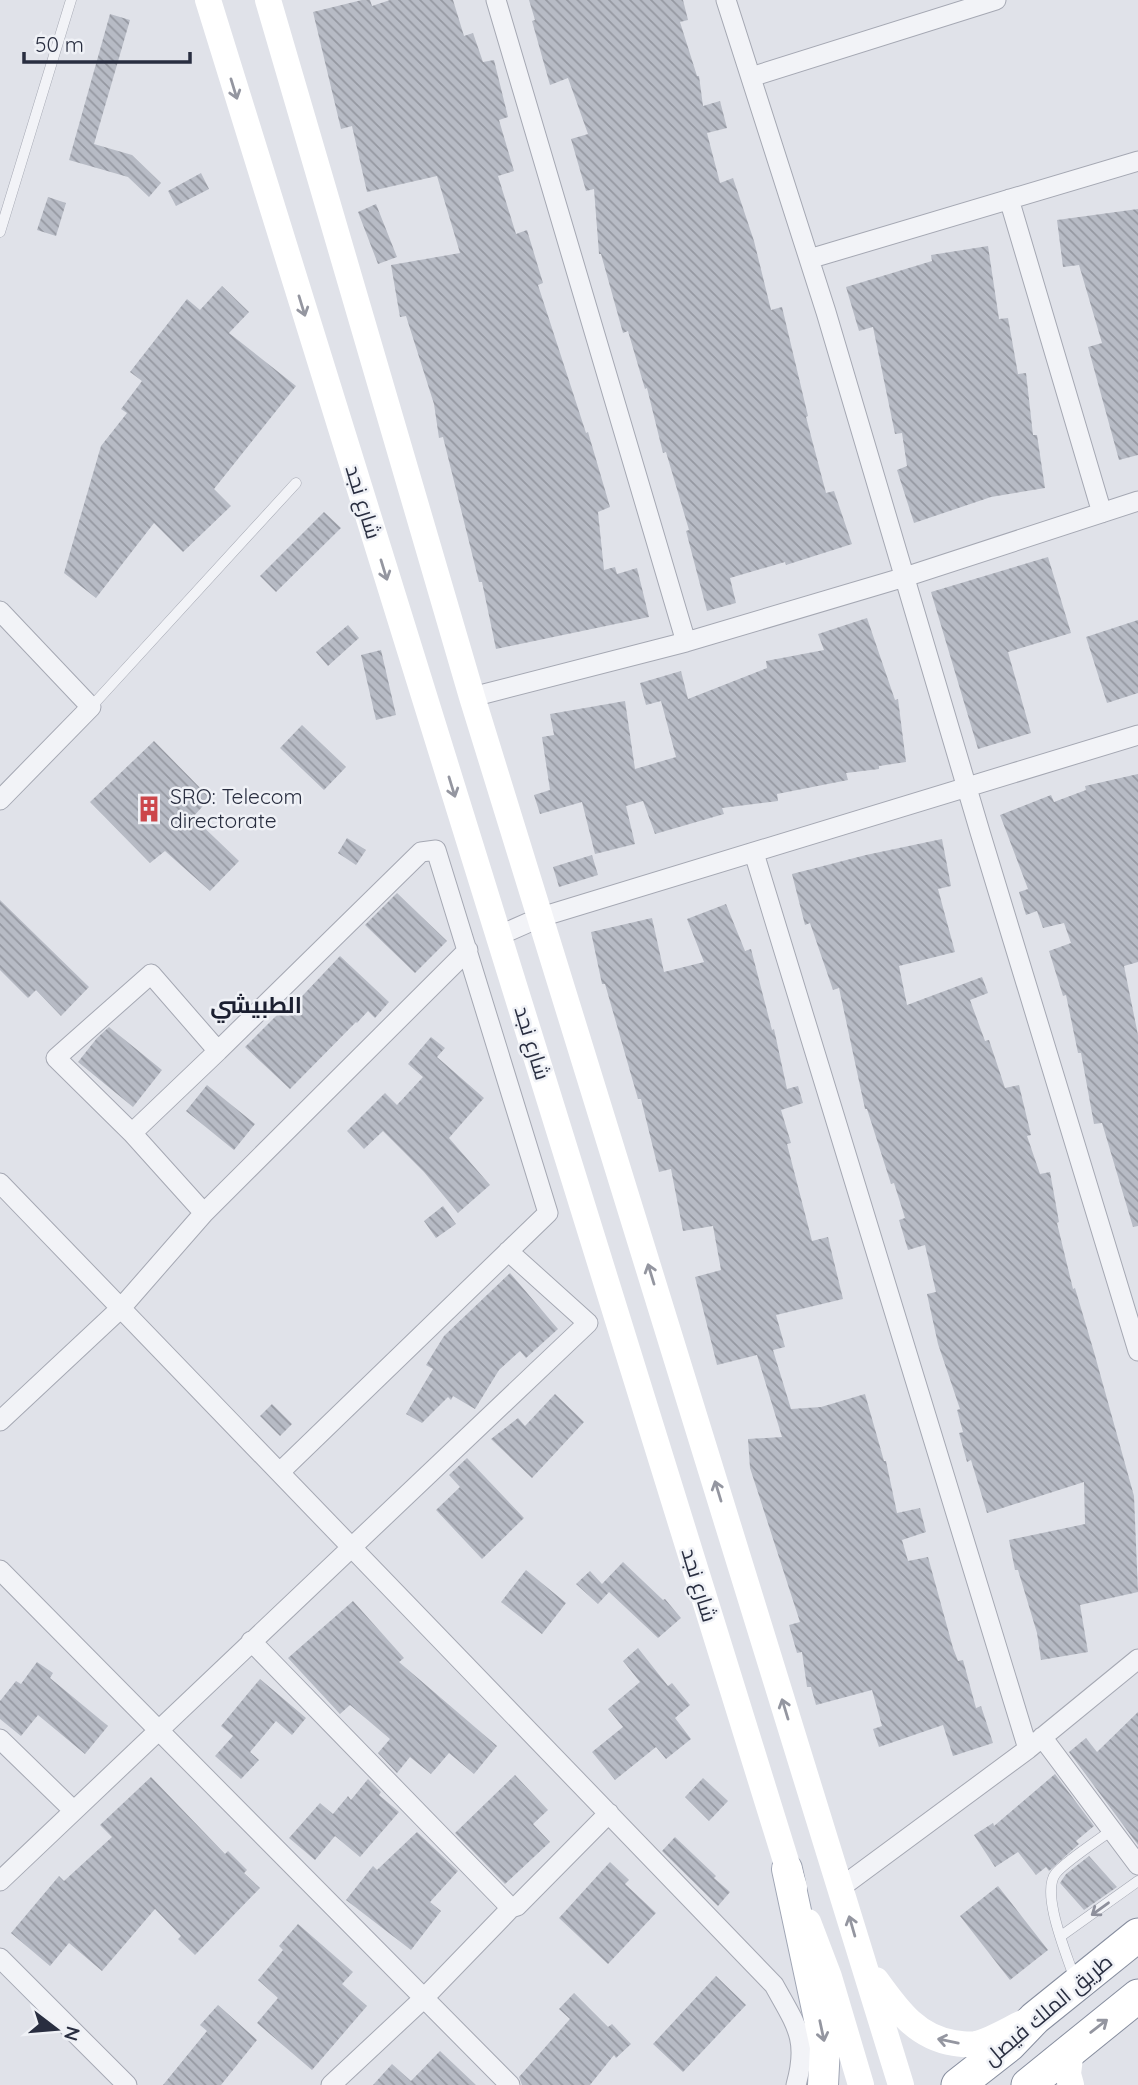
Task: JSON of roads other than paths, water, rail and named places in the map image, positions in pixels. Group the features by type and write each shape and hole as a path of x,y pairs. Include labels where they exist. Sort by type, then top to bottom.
{"highway":[{"name":"طريق الملك فيصل","path":"958,2085 1009,2045 1035,2018 1138,1935"},
{"path":"1028,2085 1138,1996"}],"main road":[{"path":"787,1869 825,2047 823,2085"}],"street":[{"name":"شارع نجد","path":"208,0 787,1869 829,1977 861,2085"},
{"path":"268,0 472,697 901,2085"},
{"path":"496,0 685,642"},
{"path":"726,0 809,258 1138,1351"},
{"path":"751,77 996,0"},
{"path":"809,258 1138,161"},
{"path":"1009,199 1102,513"},
{"path":"472,697 685,642 905,577 1138,502"},
{"path":"0,611 92,706 0,800"},
{"path":"498,936 541,917 1138,734"},
{"path":"132,1133 421,852 436,850 548,1213 280,1472"},
{"path":"754,853 1035,1743 1112,1830 1138,1865"},
{"path":"0,1421 121,1308 204,1213 468,950"},
{"path":"204,1213 132,1133 56,1058 151,974 218,1051"},
{"path":"0,1183 774,1985 798,2028 803,2061 796,2085"},
{"path":"0,1881 588,1324 508,1251"},
{"path":"0,1570 510,2085"},
{"path":"251,1641 511,1908"},
{"path":"841,1888 1035,1743 1138,1659"},
{"path":"0,1739 73,1810"},
{"path":"331,2085 423,1999 608,1813"},
{"path":"0,1958 127,2085"},
{"path":"862,1962 904,2017 923,2033 935,2038 976,2044 1035,2018"},
{"path":"1071,2049 1068,2074 1071,2085"}],"lane":[{"path":"0,232 71,0"},
{"path":"92,706 296,483"},
{"path":"1076,1984 1050,1898 1050,1884 1056,1873 1112,1830"},
{"path":"1061,1936 1138,1881"}],"place":[{"name":"SRO: Telecom directorate","path":"149,809"}],"district":[{"name":"الطبيشي","path":"256,1005"}]}
